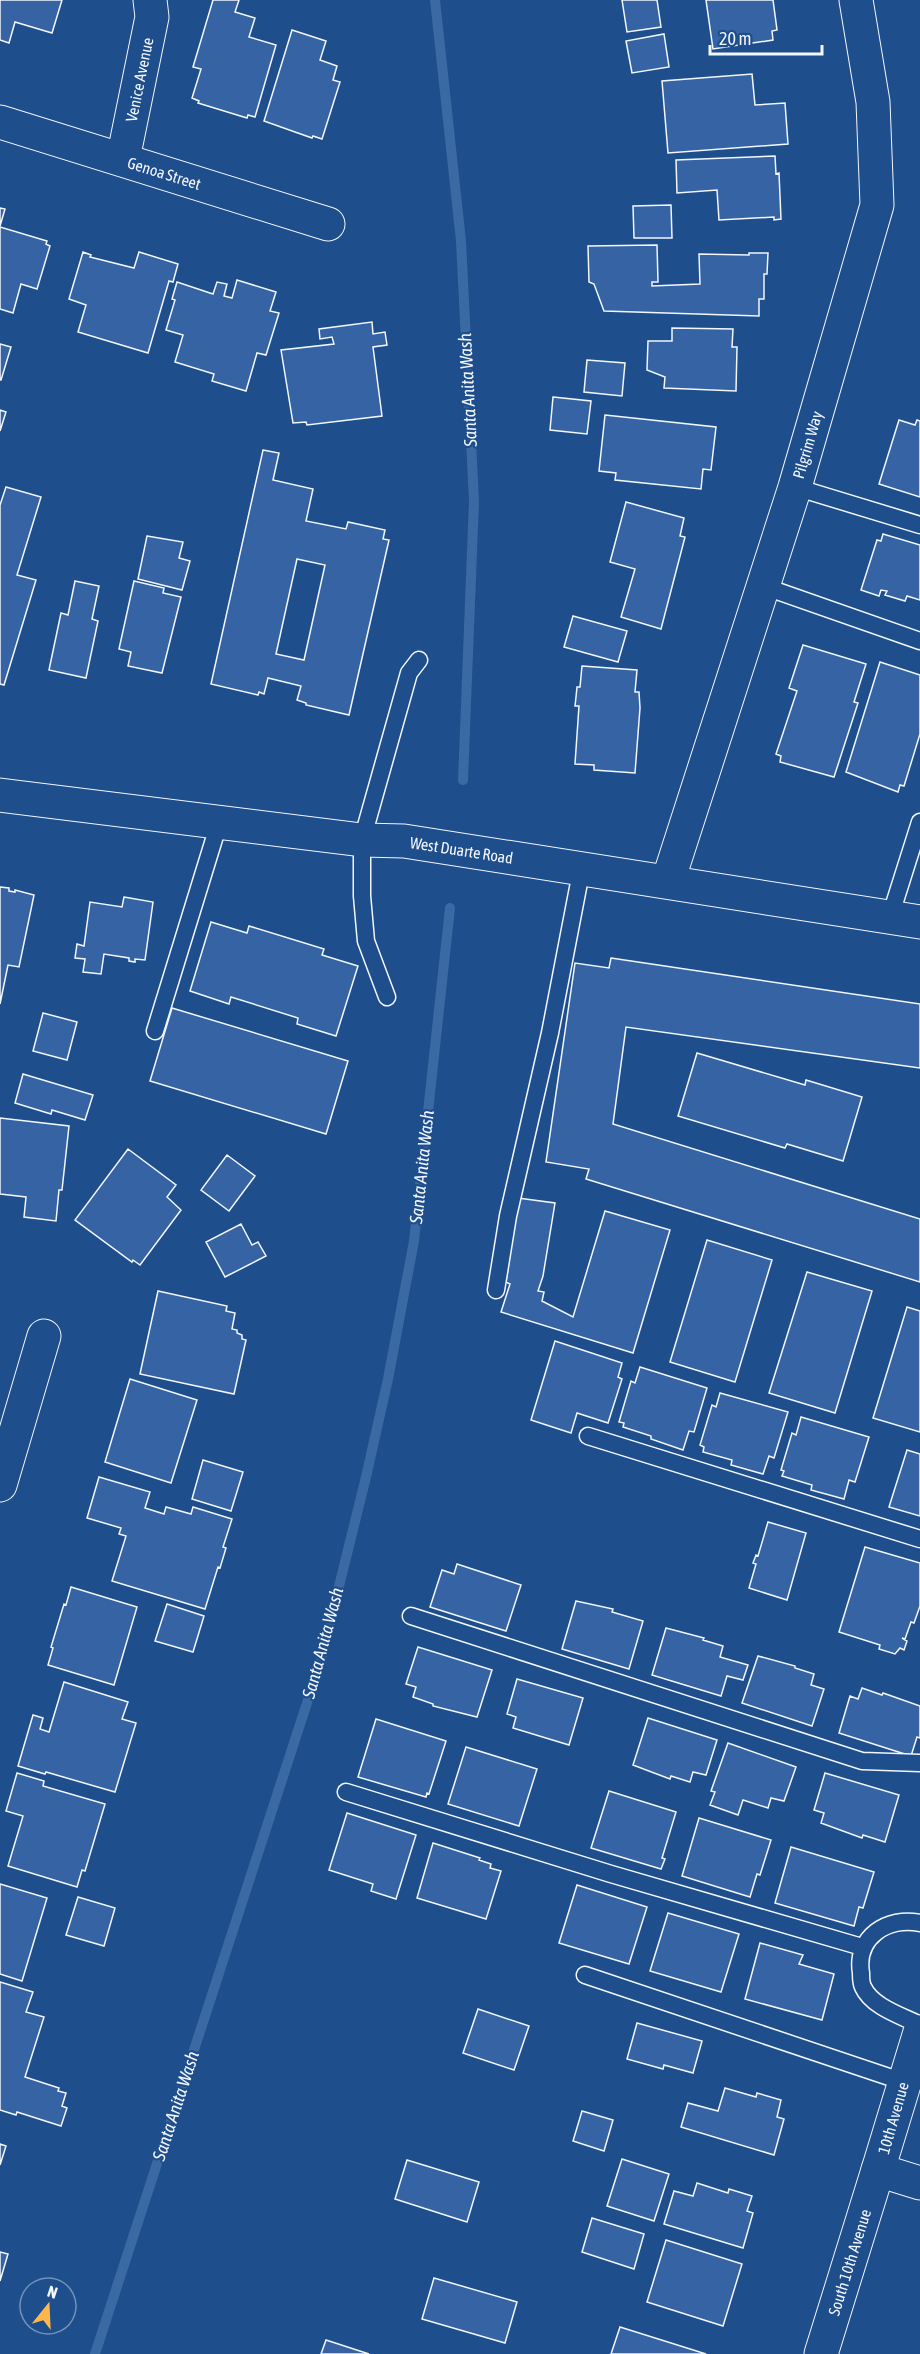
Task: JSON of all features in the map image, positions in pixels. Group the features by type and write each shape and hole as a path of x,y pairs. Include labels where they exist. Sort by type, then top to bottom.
{"street":[{"name":"Venice Avenue","path":"123,159 152,17 150,0"},
{"name":"Pilgrim Way","path":"668,881 795,487 877,205 873,102 856,0"},
{"name":"Genoa Street","path":"0,122 328,224"},
{"name":"West Duarte Road","path":"0,795 362,840 404,841 582,867 905,920"},
{"path":"0,1485 44,1336"},
{"name":"10th Avenue","path":"878,2170 920,2032"},
{"path":"878,2170 920,2183"},
{"name":"South 10th Avenue","path":"821,2354 878,2170"}],"lane":[{"path":"795,487 920,525"},
{"path":"763,586 920,641"},
{"path":"387,998 366,941 362,896 362,840 410,673 419,660"},
{"path":"905,920 920,822"},
{"path":"155,1030 219,823"},
{"path":"496,1290 508,1216 549,1033 582,867"},
{"path":"588,1436 920,1539"},
{"path":"411,1616 862,1761 920,1763"},
{"path":"346,1792 611,1874 862,1947"},
{"path":"920,1923 907,1920 889,1923 875,1933 862,1947 860,1967 863,1987 876,2003 920,2025"},
{"path":"585,1975 904,2082"}],"building":[{"path":"0,0 62,0 52,33 15,22 9,43 0,40"},
{"path":"213,0 239,0 235,12 255,18 249,37 276,45 255,117 248,115 247,118 198,103 199,101 192,98 201,69 193,67"},
{"path":"622,0 657,0 661,27 627,32"},
{"path":"706,0 773,0 777,30 772,31 773,40 713,49"},
{"path":"292,30 326,41 320,60 337,66 333,80 340,82 322,139 313,136 312,138 264,121"},
{"path":"664,34 669,67 632,73 626,41"},
{"path":"752,74 755,105 785,103 788,144 668,153 662,81"},
{"path":"775,156 776,174 779,173 781,219 774,220 774,217 719,220 717,190 677,193 676,160"},
{"path":"671,205 672,238 634,238 633,206"},
{"path":"0,208 5,209 0,226"},
{"path":"0,227 47,241 46,244 50,246 37,289 21,284 13,313 0,309"},
{"path":"657,245 658,282 652,282 652,286 700,284 699,254 768,253 767,274 764,274 764,299 759,299 759,316 604,311 594,284 589,282 588,246"},
{"path":"83,252 91,255 90,257 134,268 139,252 178,264 173,282 169,281 148,353 78,332 86,305 69,299"},
{"path":"237,280 276,292 270,311 279,313 266,355 257,353 246,391 212,381 214,374 175,362 183,335 166,330 175,300 172,299 177,282 213,294 217,282 227,284 224,296 232,298"},
{"path":"372,322 373,334 385,332 387,345 373,347 382,416 307,425 306,422 293,423 281,350 334,344 332,337 320,339 319,329"},
{"path":"672,328 733,329 732,347 737,347 736,391 664,388 665,377 647,370 648,341 672,341"},
{"path":"0,344 11,347 1,380 0,380"},
{"path":"587,360 625,363 622,396 584,392"},
{"path":"553,397 591,401 587,434 550,430"},
{"path":"0,410 6,412 0,431"},
{"path":"605,415 716,427 711,470 703,469 701,489 615,480 616,473 599,471"},
{"path":"899,420 915,425 917,420 920,421 920,497 879,484"},
{"path":"263,450 279,453 273,480 313,489 306,521 346,529 348,522 385,530 383,539 389,540 349,715 306,705 297,700 301,686 268,678 264,694 259,692 258,695 211,684","holes":["297,559 325,565 304,660 276,654"]},
{"path":"6,487 41,497 17,575 36,580 4,685 0,684 0,505"},
{"path":"626,502 684,518 680,536 685,537 661,629 621,617 635,569 610,562"},
{"path":"883,534 920,545 920,600 907,596 905,601 885,595 887,591 881,590 879,596 861,590 877,540 881,541"},
{"path":"147,536 183,542 179,558 190,561 182,590 138,579"},
{"path":"75,581 99,586 92,619 98,621 86,678 49,670 61,613 68,615"},
{"path":"134,581 164,588 163,593 181,597 162,673 128,666 131,652 119,649"},
{"path":"573,616 627,631 618,662 564,647"},
{"path":"803,645 866,664 854,702 858,703 834,777 780,762 781,756 776,754 797,691 789,688"},
{"path":"880,662 920,675 920,734 904,786 900,785 898,792 846,772"},
{"path":"582,666 637,670 635,692 639,692 640,708 635,773 594,770 594,765 575,764 579,706 575,706"},
{"path":"0,887 9,888 9,891 15,892 15,890 34,895 19,967 8,965 0,1004"},
{"path":"124,897 153,902 145,960 135,959 135,962 129,961 129,958 104,954 101,974 83,972 85,959 75,958 77,944 84,946 90,902 122,907"},
{"path":"211,922 247,933 249,926 324,949 322,955 358,966 336,1036 297,1024 298,1018 231,997 229,1004 190,991"},
{"path":"611,958 920,1004 920,1068 626,1027 613,1124 920,1219 920,1282 586,1179 589,1169 546,1162 575,963 609,968"},
{"path":"172,1008 348,1061 326,1134 150,1081"},
{"path":"43,1013 77,1022 67,1060 33,1051"},
{"path":"697,1053 805,1085 806,1080 862,1097 843,1161 787,1144 785,1148 678,1116"},
{"path":"23,1074 93,1095 85,1120 52,1110 51,1114 15,1103"},
{"path":"0,1118 69,1126 56,1221 24,1217 26,1197 0,1194"},
{"path":"128,1149 176,1185 167,1197 181,1210 140,1265 133,1260 132,1262 75,1220"},
{"path":"227,1155 255,1176 229,1211 201,1190"},
{"path":"518,1198 555,1203 543,1276 538,1291 544,1292 542,1301 573,1317 605,1211 670,1230 633,1353 501,1312 510,1284 506,1282"},
{"path":"241,1224 252,1245 258,1242 266,1256 225,1277 206,1242"},
{"path":"707,1240 772,1260 735,1382 670,1362"},
{"path":"807,1272 872,1291 835,1413 769,1393"},
{"path":"158,1291 227,1306 226,1311 235,1313 232,1329 237,1330 237,1333 242,1335 242,1339 246,1340 234,1394 140,1374"},
{"path":"907,1307 920,1311 920,1432 873,1418"},
{"path":"555,1341 622,1363 618,1377 622,1379 608,1423 577,1413 571,1433 531,1420"},
{"path":"640,1367 707,1388 694,1432 689,1431 683,1450 623,1427 624,1423 619,1422 631,1381 635,1383"},
{"path":"130,1379 197,1400 171,1483 105,1462"},
{"path":"720,1393 788,1412 774,1458 769,1456 763,1474 731,1465 732,1460 703,1452 704,1447 700,1445 712,1405 716,1407"},
{"path":"801,1417 869,1437 855,1482 849,1480 844,1499 811,1490 812,1485 782,1476 784,1471 781,1470 792,1433 796,1435"},
{"path":"907,1450 920,1454 920,1516 889,1507"},
{"path":"203,1460 243,1472 231,1511 192,1499"},
{"path":"99,1477 150,1492 145,1508 164,1514 166,1507 191,1514 193,1507 232,1519 223,1547 226,1548 220,1568 218,1567 205,1609 112,1581 126,1536 119,1534 121,1528 87,1518"},
{"path":"768,1522 806,1533 787,1600 749,1588 756,1564 753,1563 756,1555 758,1556"},
{"path":"865,1547 920,1563 920,1606 905,1639 902,1638 907,1641 904,1650 900,1648 895,1654 879,1649 880,1645 839,1632"},
{"path":"457,1564 521,1585 506,1631 430,1607 442,1570 454,1574"},
{"path":"71,1587 137,1607 114,1685 48,1665 53,1648 51,1647"},
{"path":"576,1601 613,1609 612,1612 643,1621 629,1669 562,1649"},
{"path":"167,1604 204,1616 193,1652 155,1641"},
{"path":"666,1628 704,1638 703,1640 723,1646 720,1657 748,1665 743,1680 727,1676 721,1696 652,1675"},
{"path":"418,1647 492,1670 477,1717 433,1706 433,1704 413,1697 416,1687 406,1684"},
{"path":"758,1656 795,1666 795,1668 814,1674 811,1685 824,1689 812,1726 742,1703"},
{"path":"517,1679 583,1698 569,1745 513,1728 516,1717 507,1714"},
{"path":"64,1682 128,1702 122,1719 136,1723 115,1792 18,1766 33,1715 43,1718 40,1729 49,1732"},
{"path":"862,1688 920,1706 920,1738 917,1737 911,1756 839,1733 850,1696 858,1699"},
{"path":"648,1718 717,1740 706,1775 693,1772 690,1782 671,1776 670,1779 633,1765"},
{"path":"376,1719 446,1741 429,1794 427,1793 426,1797 358,1777"},
{"path":"728,1743 796,1767 784,1801 771,1798 768,1808 743,1800 738,1815 710,1805 715,1792 711,1791"},
{"path":"466,1747 537,1769 519,1826 448,1804"},
{"path":"17,1773 44,1781 43,1786 105,1804 85,1871 82,1870 77,1887 8,1866 23,1816 6,1811"},
{"path":"825,1773 899,1795 885,1842 863,1835 862,1838 821,1823 824,1813 814,1810"},
{"path":"609,1791 676,1812 662,1858 665,1859 661,1869 591,1848"},
{"path":"347,1813 416,1835 396,1899 371,1891 373,1884 329,1870"},
{"path":"699,1818 771,1840 750,1897 682,1876"},
{"path":"433,1843 480,1858 479,1860 491,1864 490,1868 501,1871 486,1919 417,1898"},
{"path":"791,1847 874,1872 863,1908 859,1907 854,1926 775,1903"},
{"path":"0,1884 47,1898 22,1981 0,1974"},
{"path":"577,1885 647,1907 629,1964 559,1943"},
{"path":"78,1897 115,1908 104,1946 66,1935"},
{"path":"668,1913 739,1934 721,1992 650,1971"},
{"path":"760,1943 803,1955 799,1964 834,1974 822,2020 745,1999"},
{"path":"0,1982 33,1992 26,2012 44,2017 25,2077 59,2088 58,2091 66,2093 62,2106 67,2108 61,2126 17,2112 16,2115 0,2110"},
{"path":"478,2009 529,2026 514,2070 463,2053"},
{"path":"637,2023 702,2041 693,2073 664,2065 663,2069 627,2059"},
{"path":"725,2088 756,2097 757,2093 781,2100 777,2117 784,2119 774,2155 681,2127 688,2103 718,2111"},
{"path":"582,2111 613,2120 604,2151 573,2141"},
{"path":"0,2144 6,2146 0,2165"},
{"path":"622,2159 669,2174 654,2221 607,2206"},
{"path":"407,2160 479,2182 467,2222 395,2199"},
{"path":"697,2183 728,2193 729,2189 752,2196 747,2211 753,2213 743,2248 664,2224 674,2191 693,2196"},
{"path":"592,2218 644,2234 634,2269 582,2252"},
{"path":"666,2240 742,2264 723,2326 647,2302"},
{"path":"0,2252 8,2254 0,2281"},
{"path":"434,2278 517,2302 505,2343 422,2319"},
{"path":"620,2327 706,2354 611,2354"},
{"path":"326,2340 369,2354 321,2354"}],"waterway":[{"name":"Santa Anita Wash","path":"435,0 461,241 474,501 463,780"},
{"name":"Santa Anita Wash","path":"95,2354 320,1663 366,1477 388,1379 414,1241 450,908"}]}
